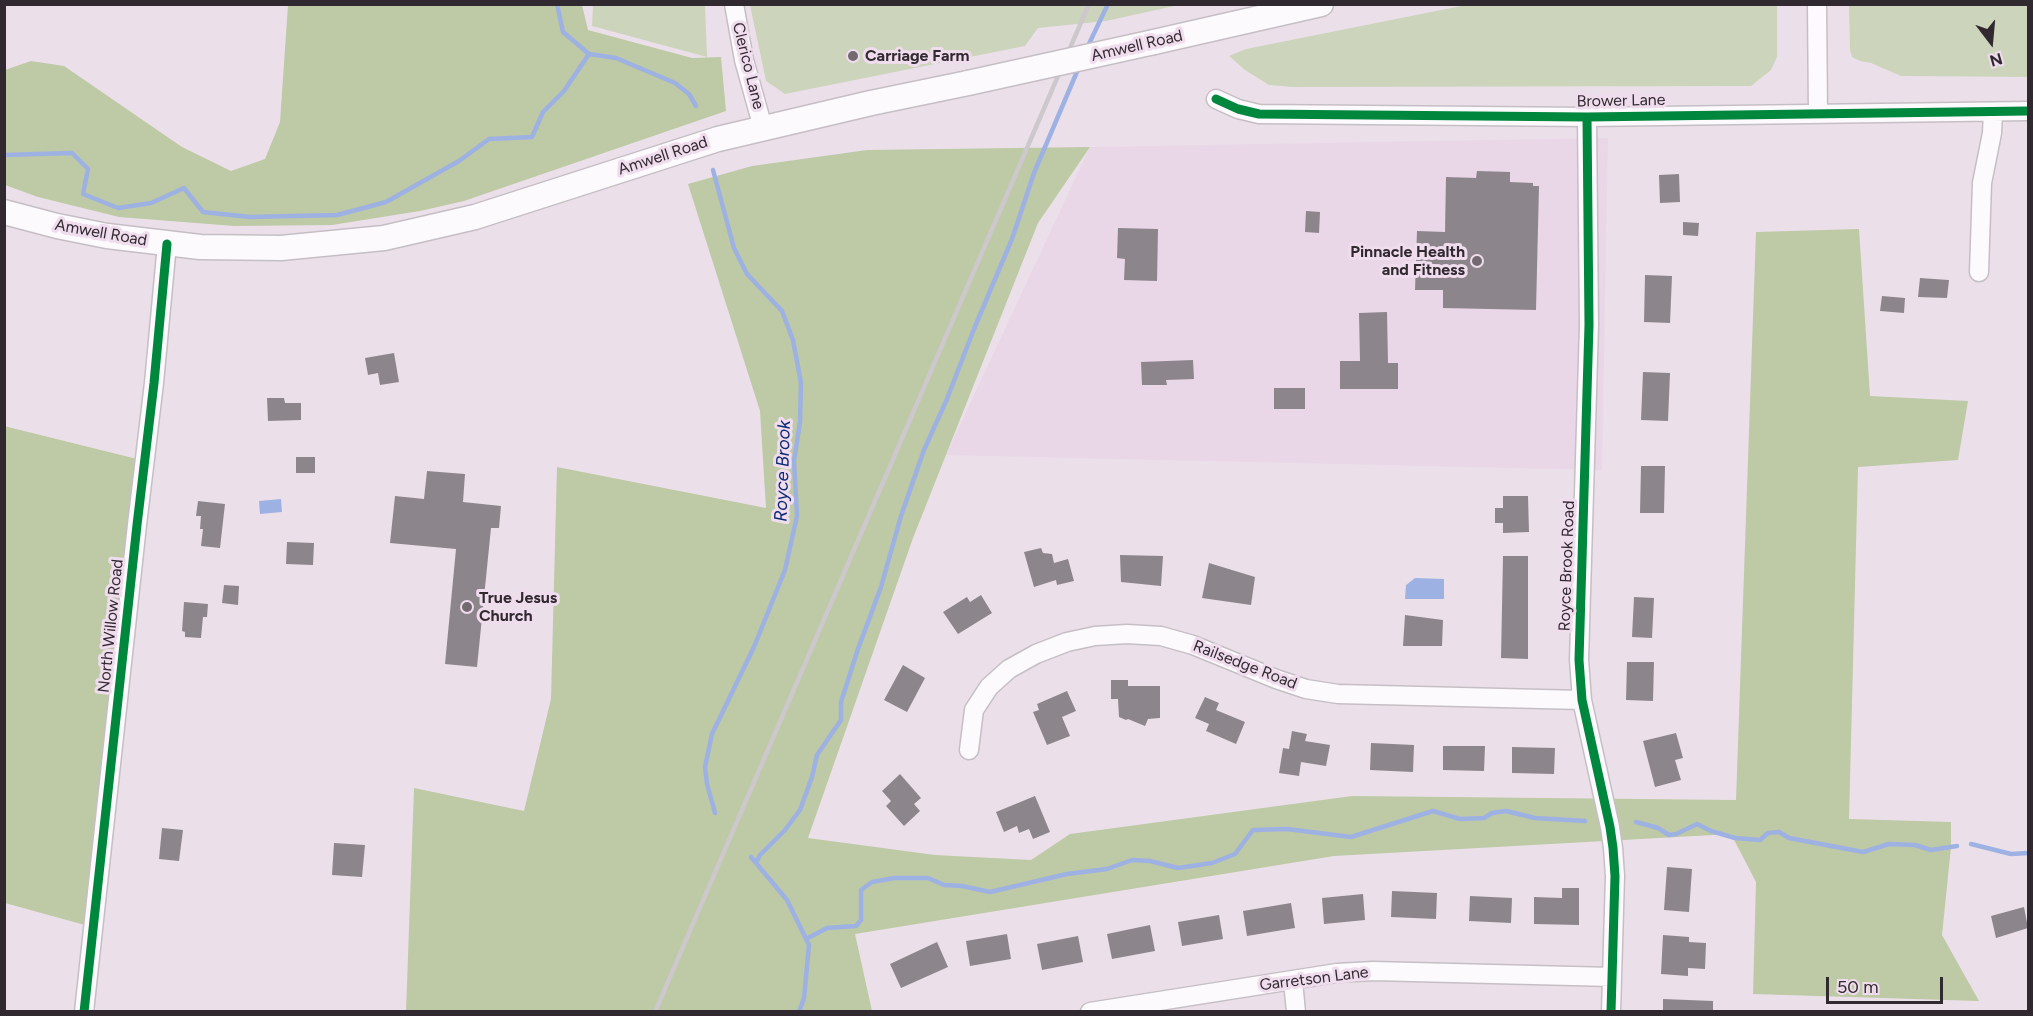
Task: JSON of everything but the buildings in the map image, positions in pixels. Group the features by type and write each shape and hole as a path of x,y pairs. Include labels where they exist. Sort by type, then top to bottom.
{"main road":[{"name":"Amwell Road","path":"4,212 107,236 167,244 240,249 280,248 384,238 476,217 676,151 763,128 1321,4"}],"street":[{"name":"Clerico Lane","path":"734,4 738,33 763,128"},
{"path":"1817,4 1818,114"},
{"name":"Brower Lane","path":"1216,99 1238,109 1259,114 1587,117 2028,111"},
{"path":"1979,272 1982,183 1992,133 1993,112"},
{"name":"Royce Brook Road","path":"1587,117 1589,325 1579,660 1582,700 1613,848 1615,876 1611,1011"},
{"name":"North Willow Road","path":"84,1011 154,383 167,244"},
{"name":"Railsedge Road","path":"969,750 974,710 989,687 1009,669 1036,654 1067,642 1095,636 1127,634 1161,636 1193,645 1296,685 1338,694 1582,700"},
{"name":"Garretson Lane","path":"1100,1011 1337,973 1373,971 1612,976"},
{"path":"1293,981 1296,1011"}],"shaded area":[{"path":"1608,138 1602,470 946,455 1090,147"}],"green space":[{"name":"Carriage Farm","path":"750,4 1179,5 1106,21 1038,28 1025,46 785,94 766,81"},
{"path":"1471,4 1777,5 1777,57 1771,70 1751,86 1292,87 1269,85 1245,70 1229,56 1246,49"},
{"path":"288,5 582,5 588,30 692,58 721,57 726,111 464,201 420,211 332,225 234,226 119,217 38,197 5,185 5,70 31,61 64,66 182,147 231,171 265,159 280,122"},
{"path":"593,5 705,5 707,57 592,26"},
{"path":"1849,5 2028,5 2028,77 1901,76 1871,63 1860,61 1852,57 1850,50"},
{"path":"1090,147 1038,223 913,538 808,838 935,855 1031,860 1070,834 1352,796 1736,800 1756,232 1859,229 1870,396 1968,401 1958,460 1858,467 1849,819 1951,822 1951,847 1942,935 1979,1001 1753,994 1756,882 1731,834 1334,856 855,934 872,1011 406,1012 414,788 524,811 551,699 557,467 766,508 760,411 688,184 752,166 867,150"},
{"path":"4,426 137,459 92,927 5,903"}],"water":[{"path":"281,499 282,512 260,514 259,501"},
{"path":"1415,578 1444,579 1444,599 1405,599 1406,585"}],"waterway":[{"name":"Royce Brook","path":"557,4 563,32 589,54 616,58 675,83 689,94 696,106"},
{"path":"1087,48 1108,4"},
{"path":"4,155 72,153 88,169 83,194 118,208 151,203 184,188 203,212 250,217 337,215 386,202 459,161 489,139 532,137 543,112 564,91 589,54"},
{"path":"756,863 760,855 785,830 800,810 817,755 841,720 841,702 881,587 901,516 924,450 1012,239 1034,173 1079,67"},
{"name":"Royce Brook","path":"713,170 734,248 747,274 782,311 793,340 801,383 800,422 794,461 797,516 785,570 754,647 712,734 705,767 715,813"},
{"path":"806,939 827,928 856,926 861,920 861,890 872,882 894,878 928,878 944,885 990,892 1067,874 1107,869 1132,860 1150,861 1178,868 1212,863 1235,854 1253,830 1287,829 1351,837 1433,811 1460,819 1484,818 1492,813 1506,811 1535,818 1585,821"},
{"path":"1636,822 1658,828 1669,835 1697,824 1735,838 1760,840 1768,833 1779,832 1789,838 1863,852 1889,844 1915,845 1931,850 1957,846"},
{"path":"1971,844 2011,854 2028,853"},
{"name":"Royce Brook","path":"751,857 787,900 809,945 804,998 799,1012"}],"railway":[{"path":"655,1012 1089,4"}],"cycle path":[{"path":"1216,99 1238,109 1259,114 1587,117 2028,111"},
{"path":"1587,117 1589,325 1579,660 1582,700 1613,848 1615,876 1611,1012"},
{"path":"84,1012 154,383 167,244"}],"place":[{"name":"Carriage Farm","path":"853,56"},
{"name":"Pinnacle Health and Fitness","path":"1477,261"},
{"name":"True Jesus Church","path":"467,607"}]}
